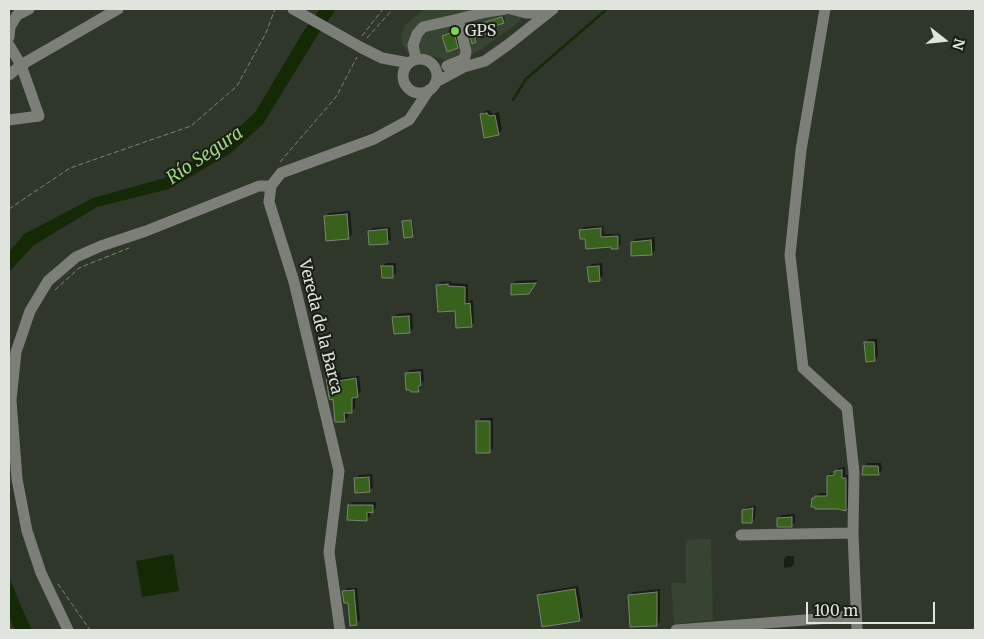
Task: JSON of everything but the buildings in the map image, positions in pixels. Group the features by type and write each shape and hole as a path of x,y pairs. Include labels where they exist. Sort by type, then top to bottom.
{"street":[{"path":"9,37 10,28 16,16 29,9"},
{"path":"9,75 21,65 118,9"},
{"path":"293,9 382,58 403,78 408,88 418,92 464,67 485,61 553,9"},
{"path":"403,78 406,67 413,61 413,45 417,34 423,27 505,9"},
{"path":"511,9 526,14 538,9"},
{"path":"825,9 801,150 790,255 802,368 847,408 854,472 853,533 857,630"},
{"path":"448,66 465,57 466,51 458,19"},
{"path":"9,44 21,65 39,116 9,120"},
{"path":"68,630 41,573 27,531 16,479 10,400 16,352 30,311 48,281 76,257 259,186 271,186 281,173 374,139 409,120 437,76 434,66 426,60 413,61 382,58"},
{"path":"434,66 464,67"},
{"path":"409,120 413,91"},
{"name":"Vereda de la Barca","path":"271,186 269,202 294,282 339,471 329,552 340,630"},
{"path":"741,535 853,533"},
{"path":"676,630 856,616"}],"path":[{"path":"9,209 70,168 191,126 237,86 266,33 274,9"},
{"path":"278,164 336,97 359,46 383,9"},
{"path":"359,46 393,9"},
{"path":"54,291 79,268 132,247"},
{"path":"56,581 90,630"}],"shaded area":[{"name":"GPS","path":"424,9 531,9 514,26 471,56 446,60 420,53 409,54 402,44 401,35 405,25"},
{"path":"711,539 713,620 674,624 671,583 686,583 686,540"}],"water":[{"name":"Río Segura","path":"320,9 336,9 317,36 263,124 231,153 169,189 97,207 34,245 9,272 9,252 24,234 93,198 165,178 225,141 256,111 303,32"},
{"path":"173,554 179,591 142,597 136,561"},
{"path":"9,577 32,630 15,630 9,615"}],"waterway":[{"path":"513,100 526,79 607,9"}],"place":[{"name":"GPS","path":"455,31"}]}
